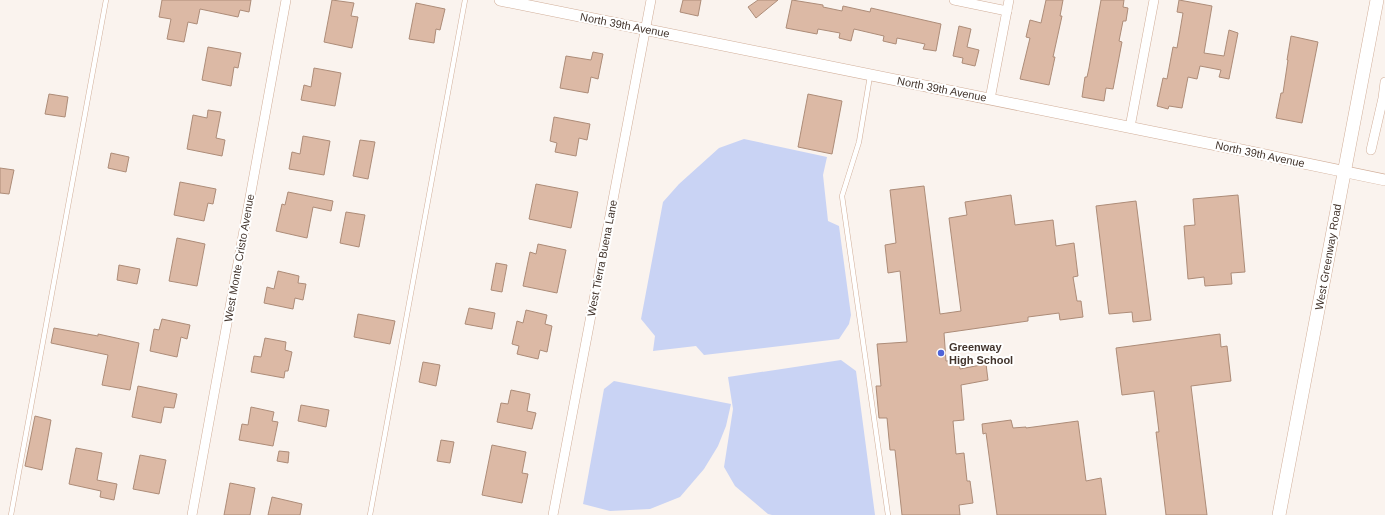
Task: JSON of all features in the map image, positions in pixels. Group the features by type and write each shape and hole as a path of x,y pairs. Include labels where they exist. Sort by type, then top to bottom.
{"main road":[{"name":"West Greenway Road","path":"1279,515 1377,0"}],"street":[{"name":"West Monte Cristo Avenue","path":"192,515 286,0"},
{"name":"North 39th Avenue","path":"500,0 1385,180"},
{"name":"West Tierra Buena Lane","path":"553,515 651,0"},
{"path":"954,0 1007,11"},
{"path":"990,99 1009,0"},
{"path":"1130,127 1154,0"},
{"path":"1371,150 1383,98 1385,82"}],"lane":[{"path":"11,515 106,0"},
{"path":"370,515 465,0"},
{"path":"871,75 859,142 842,196 888,515"}],"shaded area":[{"path":"744,139 827,157 823,175 828,221 839,226 851,315 849,324 839,339 704,355 696,346 653,351 655,336 641,319 663,202 679,184 719,148"},
{"path":"841,360 856,371 875,515 768,514 735,486 724,467 733,409 728,377"},
{"path":"614,381 731,404 726,426 718,446 704,469 680,497 650,509 610,511 583,504 604,389"}],"building":[{"path":"162,0 251,0 249,12 240,10 238,17 200,9 197,24 188,22 184,42 167,39 171,19 159,17"},
{"path":"332,0 354,3 351,16 358,17 352,48 324,42"},
{"path":"683,0 701,0 698,16 680,12"},
{"path":"758,0 778,0 756,18 748,7"},
{"path":"792,0 823,5 823,7 842,11 843,6 870,12 871,8 941,24 936,51 923,49 925,44 897,38 896,44 883,41 884,36 854,29 851,41 839,38 840,33 818,29 817,34 786,28"},
{"path":"1046,0 1063,0 1060,16 1062,16 1053,57 1055,57 1049,85 1020,79 1030,38 1026,37 1030,20 1041,23"},
{"path":"1101,0 1124,0 1123,7 1128,8 1126,21 1123,21 1119,41 1122,42 1113,89 1106,88 1104,101 1082,97 1085,77 1087,77 1089,68"},
{"path":"1179,0 1212,6 1204,53 1224,56 1229,30 1238,33 1229,79 1219,77 1221,70 1200,66 1197,79 1188,77 1182,108 1169,106 1168,109 1157,106 1163,78 1167,79 1173,47 1177,48 1183,13 1177,12"},
{"path":"416,3 445,9 440,30 436,29 434,43 409,39"},
{"path":"959,26 971,29 967,47 979,50 975,66 962,63 963,58 953,56"},
{"path":"1291,36 1318,42 1302,123 1276,118 1281,93 1283,93"},
{"path":"208,47 241,53 238,68 234,67 231,86 202,80"},
{"path":"593,52 603,54 598,79 591,77 588,93 560,88 566,56 591,60"},
{"path":"314,68 341,73 335,106 301,100 304,85 311,87"},
{"path":"49,94 68,97 65,117 45,114"},
{"path":"808,94 842,101 832,154 798,147"},
{"path":"208,110 221,112 216,138 225,140 222,156 187,149 193,115 207,118"},
{"path":"554,117 590,124 587,140 579,138 576,156 555,152 557,143 550,141"},
{"path":"303,136 330,141 324,175 289,169 292,152 300,154"},
{"path":"360,140 375,142 368,179 353,176"},
{"path":"111,153 129,157 126,172 108,168"},
{"path":"0,168 14,170 9,194 0,193"},
{"path":"180,182 216,189 213,204 208,203 204,221 174,215"},
{"path":"536,184 578,192 571,228 529,219"},
{"path":"924,186 940,314 961,311 949,218 967,215 965,202 1011,195 1015,225 1053,220 1056,246 1074,243 1078,276 1073,277 1077,301 1081,301 1083,317 1060,320 1059,313 1028,317 1028,321 944,333 946,361 959,360 960,369 986,364 988,380 961,385 964,420 953,421 956,454 964,453 967,481 970,481 973,503 959,505 960,515 902,515 895,450 890,450 887,418 879,418 876,386 881,386 877,344 907,342 900,271 888,273 885,245 896,243 890,190"},
{"path":"288,192 333,201 331,211 313,207 307,238 276,231 282,204 285,205"},
{"path":"1238,195 1245,272 1231,273 1232,284 1205,286 1204,277 1188,279 1184,226 1195,225 1193,199"},
{"path":"1136,201 1151,320 1133,322 1132,312 1109,314 1096,206"},
{"path":"346,212 365,215 359,247 340,243"},
{"path":"177,238 205,244 197,286 169,281"},
{"path":"538,244 566,250 557,293 523,286 530,252 536,254"},
{"path":"496,263 507,265 502,292 491,290"},
{"path":"119,265 140,269 137,284 117,280"},
{"path":"278,271 299,276 298,283 306,284 303,300 295,298 293,309 264,303 267,287 274,289"},
{"path":"469,308 495,313 492,329 465,324"},
{"path":"526,310 547,315 545,324 552,326 547,352 540,350 538,359 517,354 519,346 512,344 517,321 523,323"},
{"path":"358,314 395,321 390,344 354,337"},
{"path":"162,319 190,325 187,339 181,337 177,357 150,351 154,329 159,330"},
{"path":"54,328 98,336 98,334 139,343 130,390 102,385 108,355 51,343"},
{"path":"1220,334 1221,347 1227,346 1231,381 1191,386 1207,515 1166,515 1156,432 1159,432 1154,391 1122,395 1116,348"},
{"path":"265,338 286,342 285,350 292,352 288,371 285,371 284,378 251,372 254,356 261,357"},
{"path":"423,362 440,365 436,386 419,382"},
{"path":"138,386 177,394 174,408 164,407 161,423 132,417"},
{"path":"511,390 530,394 527,411 536,413 532,429 497,422 501,403 508,404"},
{"path":"301,405 329,410 326,427 298,421"},
{"path":"251,407 274,412 272,421 278,422 273,446 239,440 242,424 248,425"},
{"path":"35,416 51,420 42,470 25,466"},
{"path":"1011,420 1013,428 1026,428 1078,421 1086,481 1101,478 1106,515 997,515 986,433 983,434 982,424"},
{"path":"441,440 454,442 450,463 437,461"},
{"path":"492,445 526,452 522,473 528,474 522,503 482,495"},
{"path":"76,448 102,453 97,480 117,484 114,500 100,497 101,491 69,484"},
{"path":"279,451 289,452 288,463 277,461"},
{"path":"140,455 166,460 159,494 133,489"},
{"path":"230,483 255,488 250,515 224,515"},
{"path":"272,497 302,504 300,515 268,515"}],"place":[{"name":"Greenway High School","path":"941,353"}]}
